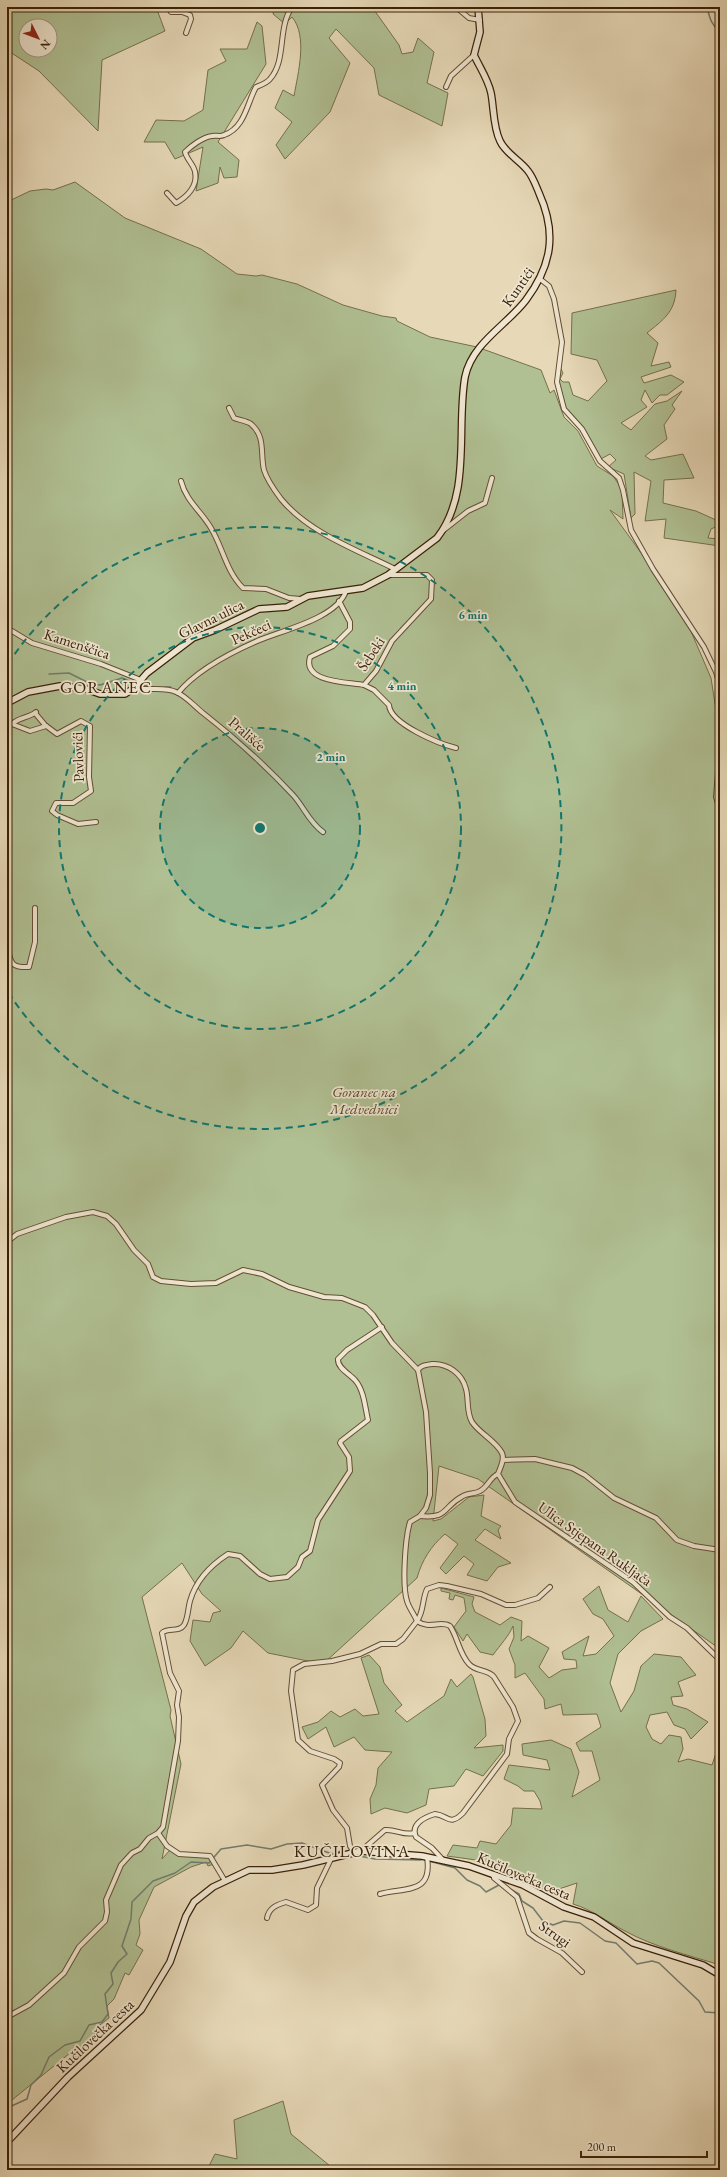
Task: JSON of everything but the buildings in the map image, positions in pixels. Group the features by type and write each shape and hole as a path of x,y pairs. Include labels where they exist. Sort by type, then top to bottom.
{"street":[{"path":"168,7 171,12 182,12 190,15 191,19 186,33"},
{"path":"167,193 176,203 186,198 193,188 195,172 185,152 211,136 224,136 232,130 244,116 256,87 270,79 275,71 282,44 283,27 292,7"},
{"path":"456,7 469,18 481,20"},
{"path":"446,87 451,76 474,56 480,32 481,20 478,7"},
{"name":"Kuntići","path":"440,533 451,509 458,485 464,394 466,376 470,364 484,342 510,319 540,279 546,264 550,236 544,203 529,172 509,154 499,140 489,84 474,56"},
{"path":"540,279 548,286 554,300 562,342 557,382 564,409 582,429 600,461 619,478 631,530 653,569 704,647 720,686"},
{"path":"229,408 234,418 250,423 260,434 266,474 280,497 290,509 330,535 395,569"},
{"name":"Kuntići","path":"388,574 468,511 485,503 492,478"},
{"name":"Glavna ulica","path":"181,481 189,500 210,527 229,570 243,588 266,589 289,598 301,599"},
{"name":"Glavna ulica","path":"9,703 28,692 60,686 114,695 125,694 194,638 216,630 259,609 287,607 301,599 321,593 363,588 388,574"},
{"name":"Šebeki","path":"388,574 427,575 432,580 431,599 392,641 376,671 364,685 374,690 389,705 397,718 405,725 439,743 456,748"},
{"name":"Pekčeci","path":"178,693 204,670 232,654 266,637 306,624 344,597 346,591"},
{"path":"339,601 350,622 350,628 333,646 310,657 309,666 312,672 320,677 338,682 364,685"},
{"name":"Kamenščica","path":"7,628 32,643 101,664 136,686"},
{"name":"Prališće","path":"136,686 143,690 165,690 178,693 238,741 274,775 300,803 310,821 323,832"},
{"name":"Pavlovići","path":"7,725 36,712 46,726 57,734 81,721 90,726 89,777 91,791 73,804 62,802 56,803 52,811 57,815 78,824 96,822"},
{"name":"Pavlovići","path":"12,724 30,731 46,726"},
{"path":"720,748 716,797 720,809"},
{"path":"7,946 8,960 12,964 29,967 35,942 35,908"},
{"path":"7,1242 17,1234 66,1217 85,1212 100,1213 116,1224 134,1250 148,1264 153,1277 161,1281 197,1284 216,1283 243,1270 262,1274 289,1287 324,1297 342,1298 358,1304 373,1315 392,1343 418,1370 426,1412 430,1495 426,1508 420,1516 410,1522 407,1533 405,1572 407,1600 417,1621 425,1626 445,1624 450,1626 469,1664 475,1668 492,1674 513,1706 518,1722 510,1740 507,1754 463,1813 456,1818 449,1820 438,1814 428,1816 418,1823 414,1833"},
{"path":"7,2017 29,2005 64,1973 73,1961 80,1947 105,1921 107,1912 106,1900 121,1865 132,1853 140,1849 149,1838 158,1833 163,1827 178,1741 179,1717 176,1706 179,1691 170,1673 162,1633 164,1631 179,1630 185,1624 196,1586 213,1565 228,1554 240,1556 260,1574 270,1579 287,1577 298,1567 302,1557 310,1551 318,1520 350,1471 350,1457 340,1441 368,1420 360,1387 340,1365 338,1358 347,1350 382,1327"},
{"path":"418,1370 420,1367 433,1364 453,1369 464,1384 469,1415 473,1423 493,1442 502,1454 503,1460 498,1474 494,1475 487,1486 480,1491 464,1496 441,1514 433,1517 420,1516"},
{"path":"503,1460 535,1459 572,1468 585,1475 614,1498 656,1518 677,1540 694,1546 720,1550"},
{"name":"Ulica Stjepana Rukljača","path":"498,1474 515,1502 633,1582 670,1617 687,1628 720,1660"},
{"path":"354,1852 350,1846 347,1828 332,1810 322,1785 339,1767 340,1763 334,1759 310,1751 301,1745 296,1736 291,1692 291,1673 295,1667 304,1664 342,1659 370,1650 381,1644 396,1644 403,1639 422,1613 424,1596 427,1589 432,1586 447,1586 481,1594 506,1605 515,1605 538,1598 550,1587"},
{"path":"361,1851 385,1830 392,1830 404,1834 414,1833"},
{"path":"158,1833 167,1846 179,1854 207,1856 213,1860 225,1881"},
{"path":"414,1833 416,1837 432,1848 444,1861"},
{"name":"Kučilovečka cesta","path":"7,2142 68,2077 132,2021 141,2010 170,1962 191,1907 199,1898 225,1881 249,1870 277,1869 331,1859 361,1851 427,1857 477,1868 529,1888 564,1907 594,1917 634,1943 703,1965 720,1975"},
{"path":"380,1894 398,1889 413,1889 421,1884 427,1876 427,1857"},
{"path":"268,1918 268,1912 272,1908 286,1902 308,1910 316,1906 317,1888 331,1859"},
{"name":"Strugi","path":"493,1874 494,1878 517,1897 529,1933 562,1953 582,1972"}],"green space":[{"path":"7,7 156,7 165,31 102,60 98,131 39,71 19,58 58,58 58,18 18,18 18,57 7,50"},
{"path":"275,7 372,7 399,45 402,54 413,52 418,38 434,52 427,83 448,93 442,126 379,95 374,68 336,29 329,38 350,63 330,112 285,159 276,145 292,122 275,108 283,90 294,96 301,44 297,25 292,17 285,24 273,14"},
{"path":"257,22 262,26 266,64 218,142 239,160 237,177 224,178 220,167 218,183 196,191 203,147 175,159 165,142 144,142 156,120 184,121 203,110 208,70 226,61 220,49 247,49"},
{"name":"Goranec na Medvednici","path":"75,182 125,218 201,249 237,274 256,276 262,275 297,284 343,305 382,316 396,318 397,321 430,337 477,347 541,370 550,393 554,390 564,417 578,431 597,466 613,476 622,489 623,519 610,510 681,608 711,678 720,736 720,1649 478,1479 439,1466 433,1521 441,1519 469,1497 484,1495 481,1516 501,1526 498,1530 501,1539 485,1529 475,1540 511,1563 498,1567 487,1581 467,1575 474,1564 464,1556 446,1574 440,1568 458,1544 445,1534 435,1543 428,1554 417,1578 323,1664 268,1653 243,1631 231,1648 205,1666 190,1641 193,1620 210,1622 213,1613 221,1611 202,1594 182,1563 142,1597 171,1710 170,1716 181,1764 162,1859 170,1850 178,1855 209,1857 214,1864 208,1866 206,1862 191,1867 154,1887 139,1920 140,1934 136,1945 143,1950 129,1975 125,1973 114,1999 107,2006 109,2018 96,2028 95,2034 76,2052 76,2058 70,2053 7,2104 7,202 30,191 46,189 53,190"},
{"path":"676,290 671,310 647,333 658,343 651,366 669,362 671,367 641,377 644,383 671,375 684,382 667,395 660,395 652,403 645,390 641,400 647,407 621,423 631,430 655,404 667,401 682,391 672,405 675,409 664,425 667,439 645,456 651,460 683,454 694,478 664,480 663,503 696,511 716,520 720,517 720,525 711,529 708,538 720,539 720,546 664,538 666,519 645,521 651,481 634,472 635,514 631,518 624,474 608,467 616,460 610,454 599,460 582,428 565,409 557,379 560,367 563,373 560,379 563,382 569,382 573,395 588,401 607,381 597,360 571,354 572,313"},
{"path":"599,1586 608,1610 628,1622 641,1596 663,1619 641,1631 618,1654 610,1683 621,1712 634,1691 641,1666 654,1654 681,1657 696,1675 678,1682 683,1696 671,1697 673,1705 687,1709 708,1722 691,1739 685,1729 674,1725 667,1712 650,1715 646,1727 652,1739 661,1744 669,1735 681,1737 683,1749 678,1762 688,1759 712,1765 720,1741 720,1965 648,1942 636,1937 587,1909 573,1904 577,1883 550,1892 476,1860 447,1856 453,1845 477,1848 480,1841 496,1844 511,1825 513,1808 542,1809 540,1801 534,1791 524,1791 518,1786 504,1779 509,1765 550,1770 547,1760 523,1755 522,1744 551,1740 571,1749 579,1772 572,1797 600,1780 592,1751 580,1751 576,1743 601,1727 597,1714 563,1715 561,1704 545,1709 544,1699 525,1673 515,1678 515,1665 509,1649 514,1637 513,1626 507,1637 493,1655 480,1652 467,1634 463,1641 454,1627 466,1611 464,1598 455,1595 453,1600 449,1599 450,1593 441,1591 441,1588 474,1597 472,1604 475,1612 500,1625 511,1617 522,1621 521,1641 528,1636 549,1648 539,1667 549,1678 562,1670 577,1668 576,1660 564,1659 562,1652 589,1636 583,1656 596,1654 614,1636 603,1619 593,1614 583,1599"},
{"path":"369,1655 380,1667 384,1683 402,1705 395,1711 407,1722 444,1696 451,1679 457,1687 471,1674 485,1719 486,1736 474,1748 503,1745 503,1751 483,1776 466,1769 454,1786 429,1789 426,1805 407,1813 385,1808 371,1814 370,1799 376,1785 378,1768 392,1752 365,1750 354,1737 334,1747 326,1727 308,1739 302,1727 318,1722 331,1711 340,1717 355,1709 363,1716 379,1714 361,1658"},
{"path":"283,2101 291,2134 335,2170 207,2170 215,2154 237,2159 234,2120"}],"waterway":[{"path":"707,7 711,21 720,32"},
{"path":"720,57 720,68"},
{"path":"49,674 69,673 91,684 100,685 122,678 136,684"},
{"path":"139,685 155,687"},
{"path":"165,687 171,687"},
{"path":"7,2108 27,2099 31,2085 41,2075 49,2057 65,2045 80,2041 89,2025 102,2022 108,2014 105,1994 113,1984 111,1973 118,1962 127,1954 122,1946 131,1919 132,1902 153,1881 175,1873 191,1862 209,1863 221,1849 247,1845 271,1849 287,1844 302,1843 332,1854 344,1850"},
{"path":"354,1855 375,1859 421,1860"},
{"path":"429,1861 455,1868 467,1880 480,1886 486,1892 499,1885"},
{"path":"510,1889 519,1894 522,1901 533,1908 543,1921 553,1925 564,1921 580,1923 605,1941 616,1943 637,1964 652,1961 659,1963 699,2001 705,2012 720,2013"}],"district":[{"name":"GORANEC","path":"106,687"},
{"name":"KUČILOVINA","path":"352,1851"}]}
